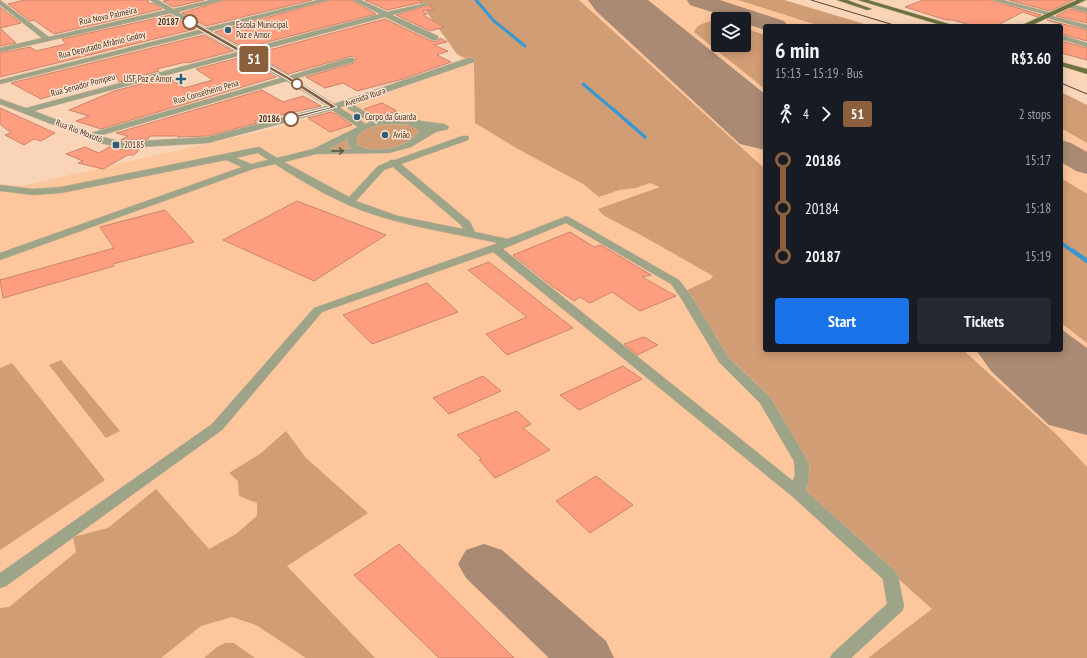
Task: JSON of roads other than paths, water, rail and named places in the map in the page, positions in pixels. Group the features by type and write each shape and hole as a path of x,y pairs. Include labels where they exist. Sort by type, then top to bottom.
{"main road":[{"path":"840,0 923,24"},
{"path":"861,0 945,24"},
{"path":"1028,24 1083,0"},
{"path":"1063,59 1087,65"},
{"path":"1063,65 1087,72"}],"street":[{"path":"153,0 289,79 366,127"},
{"name":"Rua Nova Palmeira","path":"0,50 220,0"},
{"name":"Rua Deputado Afrânio Godoy","path":"0,82 326,0"},
{"path":"356,0 435,38"},
{"path":"995,0 1087,27"},
{"path":"0,2 48,38"},
{"name":"Rua Senador Pompeu","path":"24,111 425,4"},
{"path":"1069,6 1086,10"},
{"path":"1063,38 1087,45"},
{"name":"Rua Conselheiro Pena","path":"90,136 351,60"},
{"name":"Avenida Ibura","path":"162,144 208,140 334,107 471,60"},
{"name":"Rua Rio Moxotó","path":"0,101 103,141 123,145 162,144"},
{"path":"345,103 377,123"},
{"path":"0,257 250,167 316,151 377,123 396,121 445,127"},
{"path":"418,124 424,129 421,137"},
{"path":"316,151 365,152 391,150 405,146 433,130 454,126"},
{"path":"356,132 352,138 352,143 354,147 365,152"},
{"path":"350,202 381,168 394,162 465,138"},
{"path":"0,188 33,192 61,190 259,150 350,202 394,218 470,233 501,245 798,493 890,576 896,606 839,658"},
{"path":"227,157 250,167"},
{"path":"394,162 466,224 470,233"},
{"path":"0,582 217,427 318,310 501,245 566,219 675,282 686,297 724,359 765,400 801,461 802,475 798,493"}],"waterway":[{"path":"476,0 494,21 525,46"},
{"path":"583,84 615,111"},
{"path":"614,110 645,137"},
{"path":"1063,244 1074,252"},
{"path":"1073,251 1087,261"}],"tram line":[{"path":"811,0 890,24"},
{"path":"1063,84 1087,94"}],"place":[{"name":"20187","path":"190,22"},
{"name":"Escola Municipal Paz e Amor","path":"228,30"},
{"name":"USF Paz e Amor","path":"181,79"},
{"name":"Corpo da Guarda","path":"357,117"},
{"name":"20186","path":"291,119"},
{"name":"Avião","path":"385,135"},
{"name":"20185","path":"116,145"}]}
